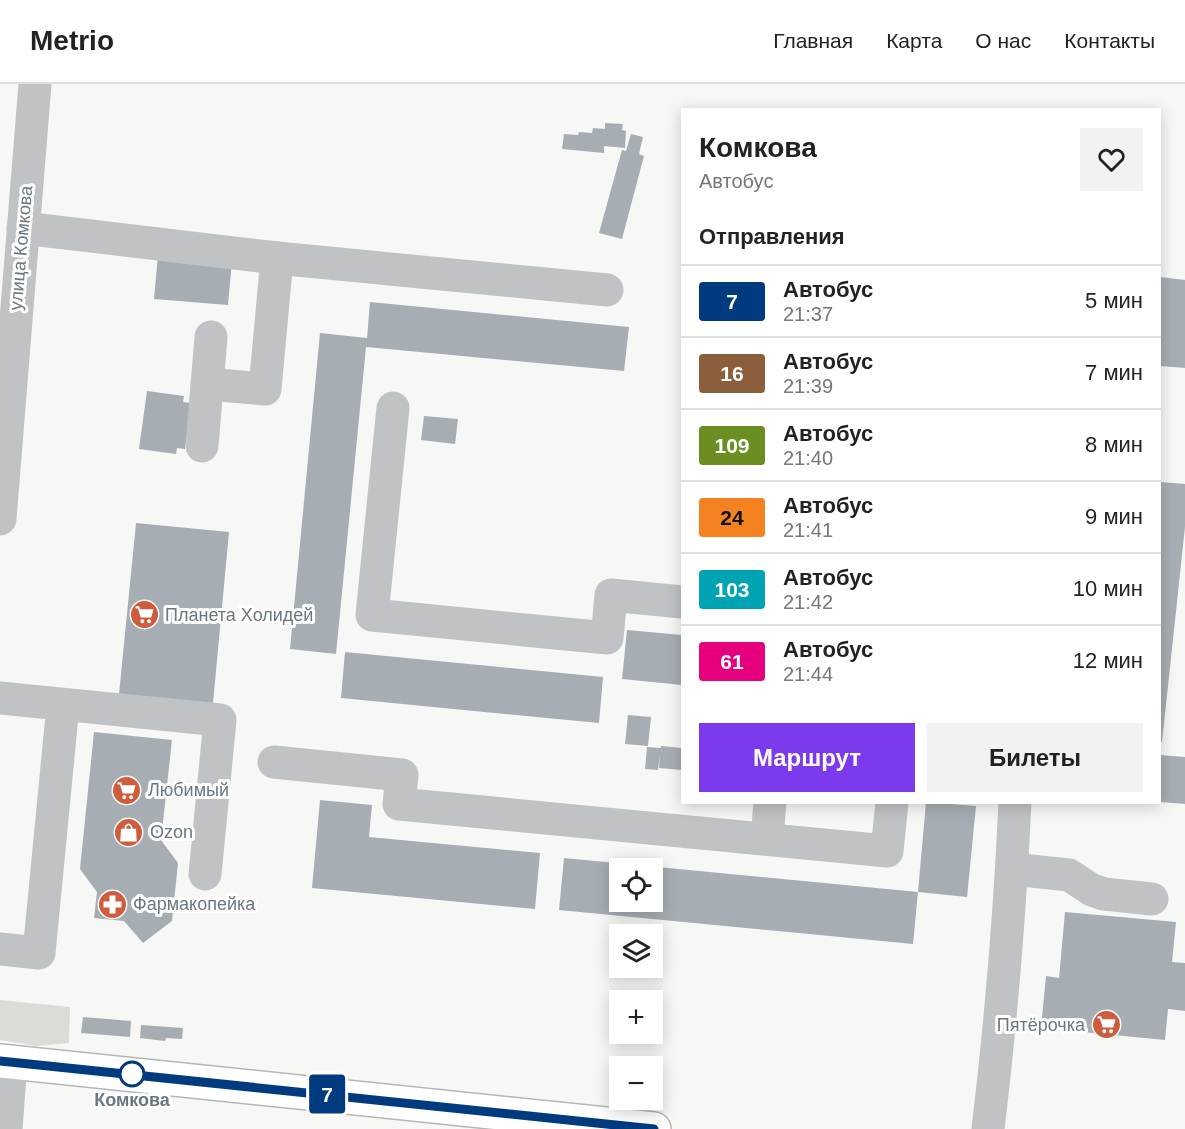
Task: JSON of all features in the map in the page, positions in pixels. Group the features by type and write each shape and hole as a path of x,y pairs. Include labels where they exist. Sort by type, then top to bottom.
{"main road":[{"path":"5,1061 499,1121 654,1129"}],"street":[{"name":"улица Комкова","path":"0,519 15,242 35,84"},
{"path":"15,242 277,258 607,290"},
{"path":"207,384 265,389 277,258"},
{"path":"202,446 211,336"},
{"path":"393,408 372,615 607,638 611,595 681,602"},
{"path":"0,698 220,720 205,874"},
{"path":"0,949 39,953 63,705"},
{"path":"274,762 402,774 399,804 887,851 892,804"},
{"path":"766,839 770,804"},
{"path":"988,1129 1012,869 1015,804"},
{"path":"1012,869 1069,875 1092,890 1104,894 1152,899"},
{"path":"5,1061 6,1129"}],"shaded area":[{"path":"0,1000 70,1007 69,1043 37,1046 0,1040"}],"building":[{"path":"605,123 623,124 622,130 626,131 625,148 604,146 604,153 562,149 564,134 592,133 593,128 605,129"},
{"path":"631,134 643,137 639,154 644,156 622,239 599,233 622,150 626,151"},
{"path":"158,255 232,261 228,305 154,299"},
{"path":"1161,277 1185,280 1185,368 1161,366"},
{"path":"370,302 629,327 624,371 366,347 336,654 290,649 320,333 367,338"},
{"path":"147,391 184,396 183,402 191,403 185,449 177,448 176,454 139,449"},
{"path":"424,416 458,419 455,444 421,440"},
{"path":"1161,482 1185,484 1185,527 1162,742"},
{"path":"136,523 229,532 213,703 119,694"},
{"path":"627,630 681,635 681,685 622,679"},
{"path":"345,652 603,677 599,723 341,698"},
{"path":"628,715 651,717 648,746 625,744"},
{"name":"Любимый","path":"94,732 172,740 161,840 178,863 172,921 143,943 124,921 94,918 97,892 80,869"},
{"path":"661,746 681,748 681,770 659,768 660,754 658,770 645,769 647,747 661,748"},
{"path":"1161,755 1185,757 1185,804 1161,802"},
{"path":"320,800 372,805 369,837 540,853 535,909 312,888"},
{"path":"926,804 976,806 967,897 918,892"},
{"path":"564,858 609,862 609,912 663,912 663,868 918,892 913,944 559,910"},
{"path":"1065,912 1176,922 1172,962 1185,963 1185,1011 1168,1009 1165,1040 1041,1028 1046,976 1059,978"},
{"path":"83,1017 131,1021 130,1037 81,1033"},
{"path":"141,1025 183,1028 182,1039 166,1038 165,1041 140,1038"}],"bus line":[{"name":"7","path":"0,1061 654,1129"}],"place":[{"name":"Планета Холидей","path":"144,615"},
{"name":"Любимый","path":"127,790"},
{"name":"Ozon","path":"129,832"},
{"name":"Фармакопейка","path":"112,904"},
{"name":"Пятёрочка","path":"1106,1025"},
{"name":"Комкова","path":"132,1074"}]}
